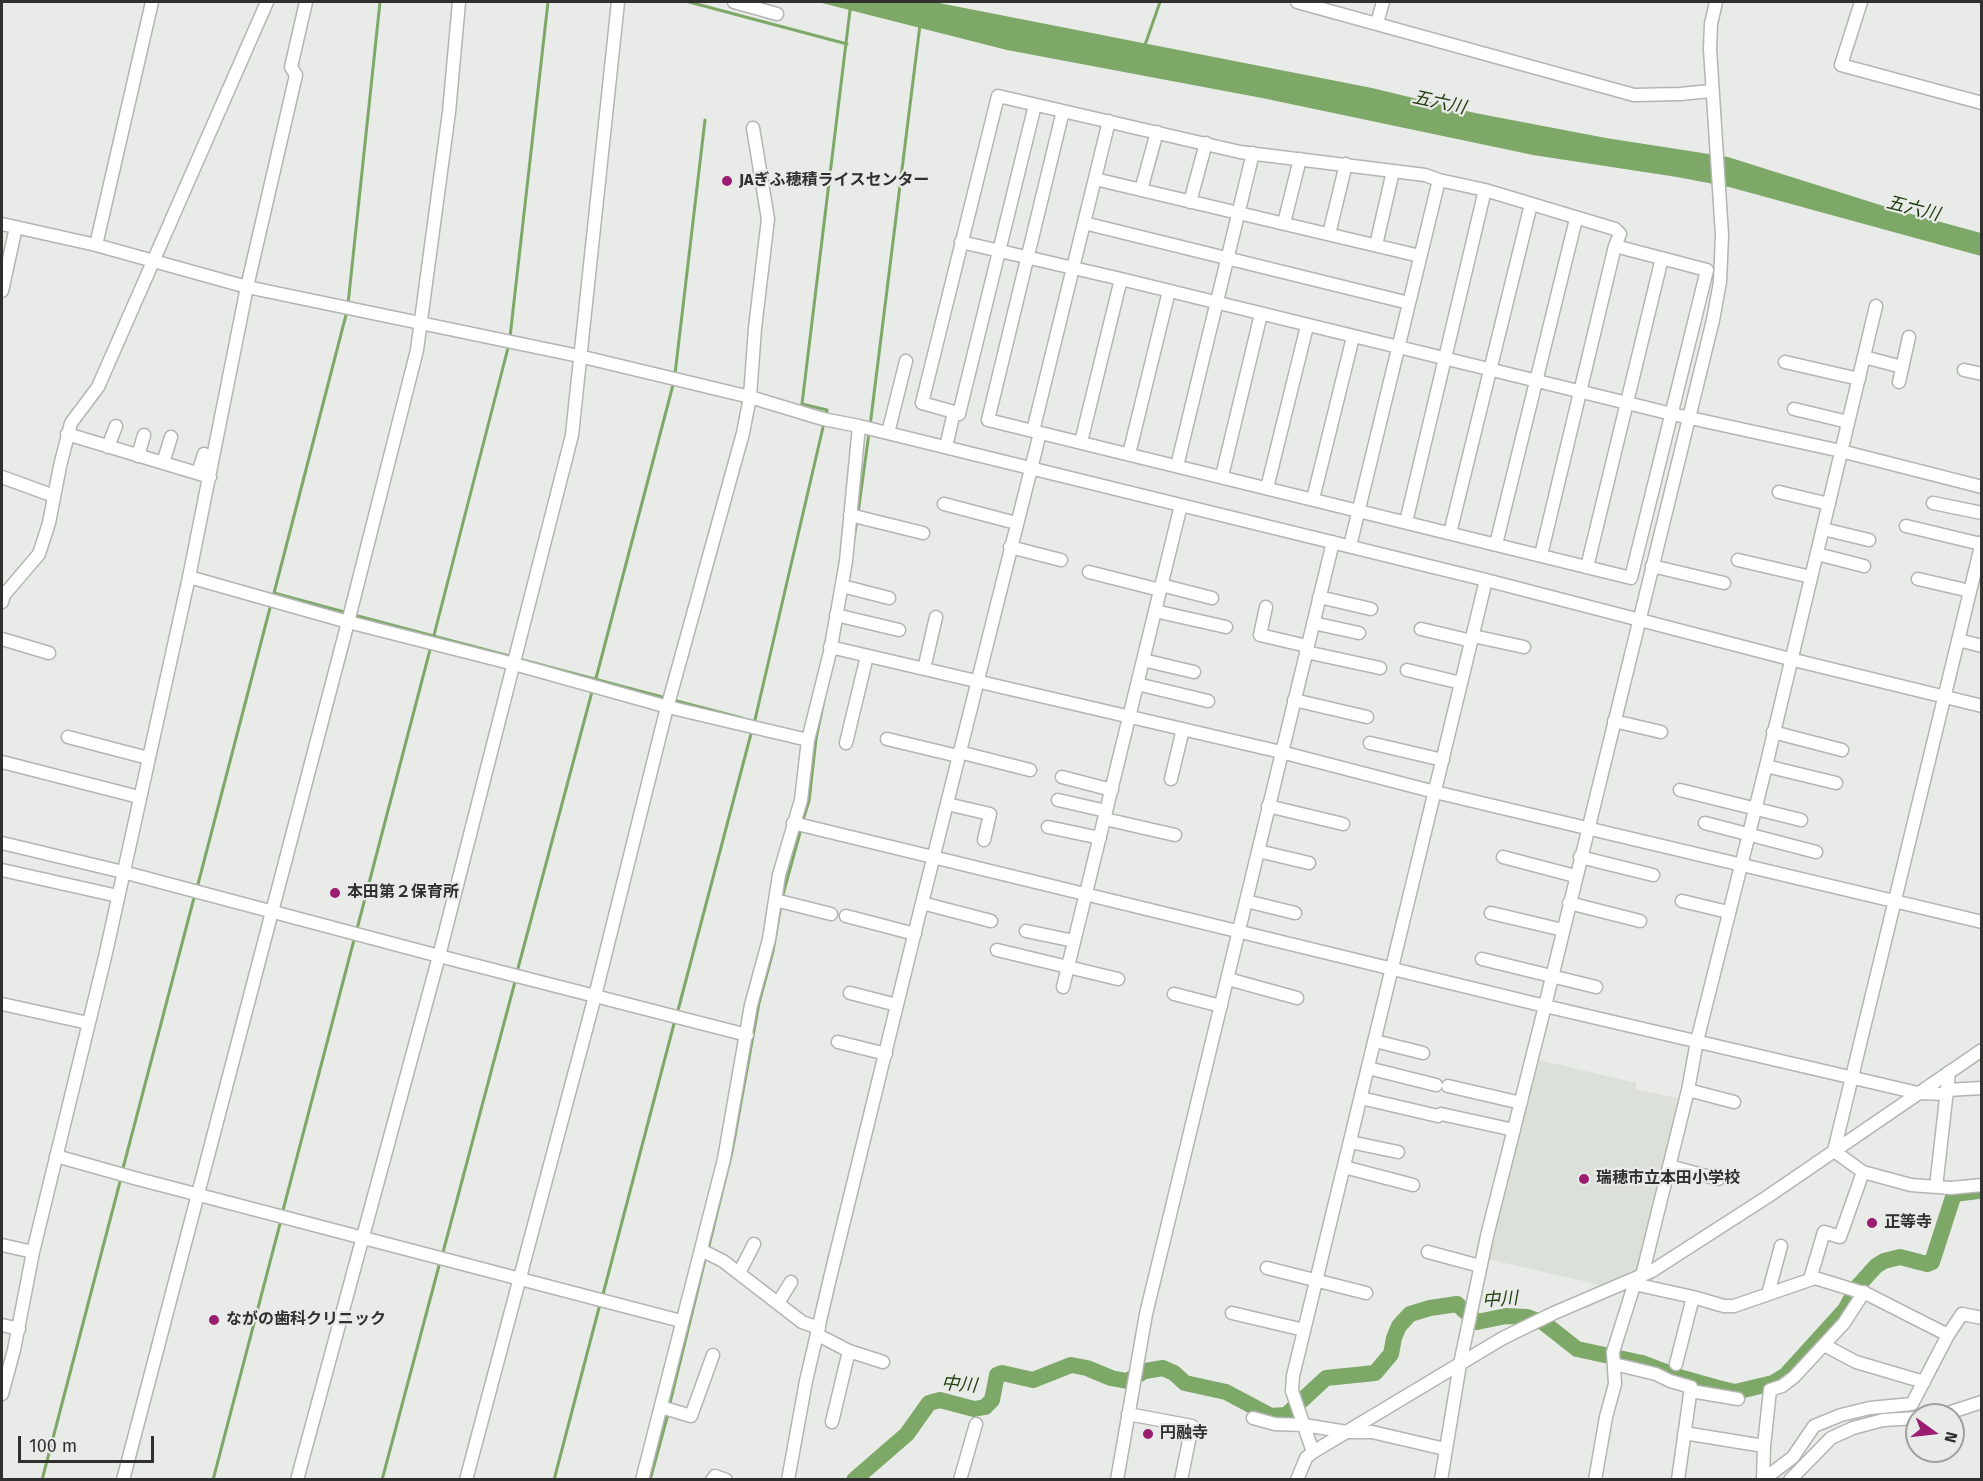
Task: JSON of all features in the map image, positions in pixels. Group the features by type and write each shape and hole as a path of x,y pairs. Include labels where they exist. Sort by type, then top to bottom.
{"street":[{"path":"96,245 152,2"},
{"path":"2,602 4,595 39,554 44,541 66,434 71,423 98,387 267,2"},
{"path":"2,1394 19,1329 33,1252 118,896 189,578 204,475 296,75 291,67 306,2"},
{"path":"123,1479 417,350 449,111 459,2"},
{"path":"297,1479 439,956 572,435 618,2"},
{"path":"734,2 777,14"},
{"path":"1297,2 1634,94 1712,97"},
{"path":"1377,23 1383,2"},
{"path":"1441,1479 1460,1364 1480,1266 1720,282 1722,235 1712,97 1710,32 1716,2"},
{"path":"1861,2 1841,64 1982,103"},
{"path":"1035,105 959,414 922,403 960,242 998,96 1253,153 1425,175 1485,190 1615,229 1620,234 1541,555"},
{"path":"1063,111 988,420 1631,578 1707,270 1616,246"},
{"path":"788,1479 806,1381 1030,468 1072,268 1109,121"},
{"path":"466,1479 596,996 668,707 743,433 750,397 755,327 768,219 753,128"},
{"path":"1141,190 1157,132"},
{"path":"1190,201 1206,143"},
{"path":"1177,466 1253,153"},
{"path":"1284,223 1300,159"},
{"path":"1329,234 1346,164"},
{"path":"1376,245 1393,171"},
{"path":"1095,179 1420,256"},
{"path":"1350,546 1438,180"},
{"path":"1406,522 1485,190"},
{"path":"1450,533 1531,204"},
{"path":"1496,544 1576,219"},
{"path":"1084,223 1409,303"},
{"path":"2,224 96,245 247,287 579,356 750,397 823,419 1350,546 1982,706"},
{"path":"2,291 16,227"},
{"path":"960,242 1121,279 1626,404 1841,452 1982,487"},
{"path":"1587,567 1662,258"},
{"path":"1081,442 1121,279"},
{"path":"1129,454 1169,291"},
{"path":"1595,1479 1606,1417 1615,1384 1613,1360 1669,1166 1688,1090 1697,1041 1766,766 1876,306"},
{"path":"1222,476 1262,314"},
{"path":"1267,488 1307,326"},
{"path":"1899,381 1909,336"},
{"path":"1312,499 1353,337"},
{"path":"1864,357 1902,367"},
{"path":"888,433 906,361"},
{"path":"1785,362 1859,379"},
{"path":"1964,370 1982,374"},
{"path":"1794,409 1848,422"},
{"path":"946,447 954,412"},
{"path":"108,447 116,426"},
{"path":"642,1479 681,1321 705,1252 751,1005 769,939 779,875 801,800 808,740 830,648 846,561 859,426"},
{"path":"66,434 204,475"},
{"path":"138,456 144,435"},
{"path":"163,463 171,437"},
{"path":"204,454 204,475"},
{"path":"2,477 54,496"},
{"path":"1779,492 1829,504"},
{"path":"1933,503 1982,513"},
{"path":"944,504 1016,523"},
{"path":"1062,987 1087,894 1181,505"},
{"path":"850,515 923,533"},
{"path":"1834,1151 1970,591 1978,574 1981,543 1906,526"},
{"path":"1823,529 1869,540"},
{"path":"1117,1479 1146,1314 1333,542"},
{"path":"1010,547 1061,560"},
{"path":"1817,554 1864,566"},
{"path":"1738,560 1811,577"},
{"path":"1652,566 1724,584"},
{"path":"1089,572 1212,598"},
{"path":"189,578 668,707 808,740"},
{"path":"1918,579 1970,591"},
{"path":"1313,1452 1292,1391 1292,1383 1486,580"},
{"path":"842,586 889,598"},
{"path":"1319,597 1371,609"},
{"path":"1266,607 1260,635 1380,668"},
{"path":"1155,611 1226,627"},
{"path":"836,615 899,630"},
{"path":"924,669 936,617"},
{"path":"1313,623 1359,633"},
{"path":"1421,629 1524,646"},
{"path":"2,639 50,653"},
{"path":"1958,640 1982,646"},
{"path":"830,648 1281,752 1587,829 1982,922"},
{"path":"846,743 867,656"},
{"path":"1143,660 1194,672"},
{"path":"1407,670 1461,683"},
{"path":"1137,684 1208,701"},
{"path":"1294,700 1368,717"},
{"path":"1614,720 1661,732"},
{"path":"1171,779 1183,729"},
{"path":"1773,732 1842,750"},
{"path":"68,737 148,758"},
{"path":"887,740 1030,770"},
{"path":"1370,743 1443,760"},
{"path":"2,762 139,797"},
{"path":"1766,766 1836,783"},
{"path":"1062,777 1112,790"},
{"path":"1680,790 1801,820"},
{"path":"1058,800 1175,836"},
{"path":"947,804 990,814 984,840"},
{"path":"1268,806 1343,824"},
{"path":"793,823 1545,1006 1918,1093 1982,1088"},
{"path":"1704,823 1816,852"},
{"path":"1048,827 1100,838"},
{"path":"2,843 123,872 747,1035"},
{"path":"1258,851 1309,863"},
{"path":"1503,857 1575,876"},
{"path":"1580,857 1653,875"},
{"path":"2,870 118,896"},
{"path":"775,900 831,914"},
{"path":"1246,901 1295,913"},
{"path":"1682,901 1728,912"},
{"path":"922,903 991,921"},
{"path":"1569,903 1640,921"},
{"path":"1491,913 1563,930"},
{"path":"846,916 915,934"},
{"path":"1026,931 1074,941"},
{"path":"997,950 1118,979"},
{"path":"1482,959 1596,987"},
{"path":"1228,979 1297,998"},
{"path":"850,993 897,1005"},
{"path":"1174,994 1221,1006"},
{"path":"2,1004 88,1023"},
{"path":"1375,1041 1423,1053"},
{"path":"838,1042 886,1054"},
{"path":"1297,1479 1306,1458 1313,1452 1503,1338 1554,1313 1637,1280 1689,1248 1982,1050"},
{"path":"1368,1068 1521,1103"},
{"path":"1936,1187 1949,1072"},
{"path":"1688,1090 1734,1102"},
{"path":"1361,1098 1438,1116 1441,1114 1514,1130"},
{"path":"1350,1142 1398,1152"},
{"path":"1834,1151 1863,1172 1911,1185 1936,1187 1982,1185"},
{"path":"56,1156 681,1321"},
{"path":"1669,1166 1718,1179"},
{"path":"1344,1167 1413,1185"},
{"path":"1810,1279 1824,1232 1840,1237 1863,1172"},
{"path":"739,1273 754,1244"},
{"path":"2,1245 33,1252"},
{"path":"1768,1294 1781,1246"},
{"path":"705,1252 723,1261 802,1322 849,1352 884,1362"},
{"path":"1428,1252 1480,1266"},
{"path":"1267,1268 1366,1293"},
{"path":"1637,1280 1724,1306 1734,1306 1815,1278 1864,1292 1948,1335"},
{"path":"778,1303 791,1282"},
{"path":"1864,1292 1844,1323 1794,1377 1782,1386 1770,1390 1763,1479 1793,1457 1814,1426 1841,1415 1870,1408 1912,1404 1948,1335 1962,1314 1982,1318"},
{"path":"1676,1364 1693,1297"},
{"path":"1232,1313 1304,1330"},
{"path":"2,1324 19,1329"},
{"path":"1824,1344 1856,1362 1924,1382"},
{"path":"832,1422 849,1352"},
{"path":"661,1407 691,1416 713,1354"},
{"path":"1613,1360 1691,1387 1678,1479"},
{"path":"1690,1391 1738,1399"},
{"path":"1965,1408 1982,1402"},
{"path":"1128,1414 1192,1426 1181,1479"},
{"path":"1253,1418 1275,1424 1304,1425 1347,1432 1372,1432 1445,1449"},
{"path":"1790,1479 1832,1438 1852,1428 1883,1420 1905,1419"},
{"path":"960,1479 976,1424"},
{"path":"1684,1433 1764,1446"},
{"path":"712,1479 715,1476 726,1479"}],"shaded area":[{"path":"818,2 934,2 1372,88 1475,113 1606,138 1728,157 1893,209 1981,233 1981,256 1729,187 1533,155 1262,98 1007,50"},
{"name":"瑞穂市立本田小学校","path":"1535,1059 1636,1083 1636,1089 1681,1099 1640,1273 1604,1286 1488,1259"}],"waterway":[{"path":"348,304 380,2"},
{"path":"510,337 548,2"},
{"path":"689,2 847,44"},
{"path":"826,417 827,410 802,404 851,2"},
{"path":"1145,45 1160,2"},
{"path":"870,426 920,25"},
{"path":"675,374 705,120"},
{"path":"273,597 347,311"},
{"path":"433,639 509,344"},
{"path":"595,682 674,381"},
{"path":"754,724 824,423"},
{"path":"858,513 869,433"},
{"path":"854,539 857,519"},
{"path":"274,593 348,613"},
{"path":"197,888 271,604"},
{"path":"354,615 513,657"},
{"path":"357,929 431,646"},
{"path":"519,659 666,698"},
{"path":"517,972 593,688"},
{"path":"673,700 742,718"},
{"path":"802,823 809,801 816,739 824,700"},
{"path":"677,1014 752,730"},
{"path":"782,898 801,829"},
{"path":"122,1172 195,894"},
{"path":"708,1250 732,1152 759,1003 773,951 781,905"},
{"path":"282,1214 355,936"},
{"path":"442,1256 516,978"},
{"path":"602,1298 675,1020"},
{"path":"42,1480 121,1178"},
{"name":"中川","path":"854,1480 907,1434 929,1403 940,1400 974,1409 985,1407 992,1400 997,1375 1002,1373 1033,1380 1071,1365 1127,1381 1145,1371 1163,1368 1174,1373 1185,1383 1226,1392 1271,1416 1286,1415 1326,1378 1375,1373 1391,1354 1399,1326 1410,1314 1457,1304 1477,1322 1506,1316 1527,1317 1544,1323 1577,1349 1642,1363 1718,1388 1735,1392 1773,1383 1786,1375 1845,1310 1858,1286 1876,1266 1884,1261 1900,1257 1927,1264 1932,1262 1954,1194 1978,1191"},
{"path":"213,1480 281,1220"},
{"path":"669,1407 706,1256"},
{"path":"382,1480 440,1262"},
{"path":"554,1480 600,1304"},
{"path":"650,1480 668,1414"}],"place":[{"name":"JAぎふ穂積ライスセンター","path":"727,181"},
{"name":"本田第２保育所","path":"335,893"},
{"name":"瑞穂市立本田小学校","path":"1584,1179"},
{"name":"正等寺","path":"1872,1223"},
{"name":"ながの歯科クリニック","path":"214,1320"},
{"name":"円融寺","path":"1148,1434"}],"water label":[{"name":"五六川","path":"1439,103"},
{"name":"五六川","path":"1913,209"}]}
